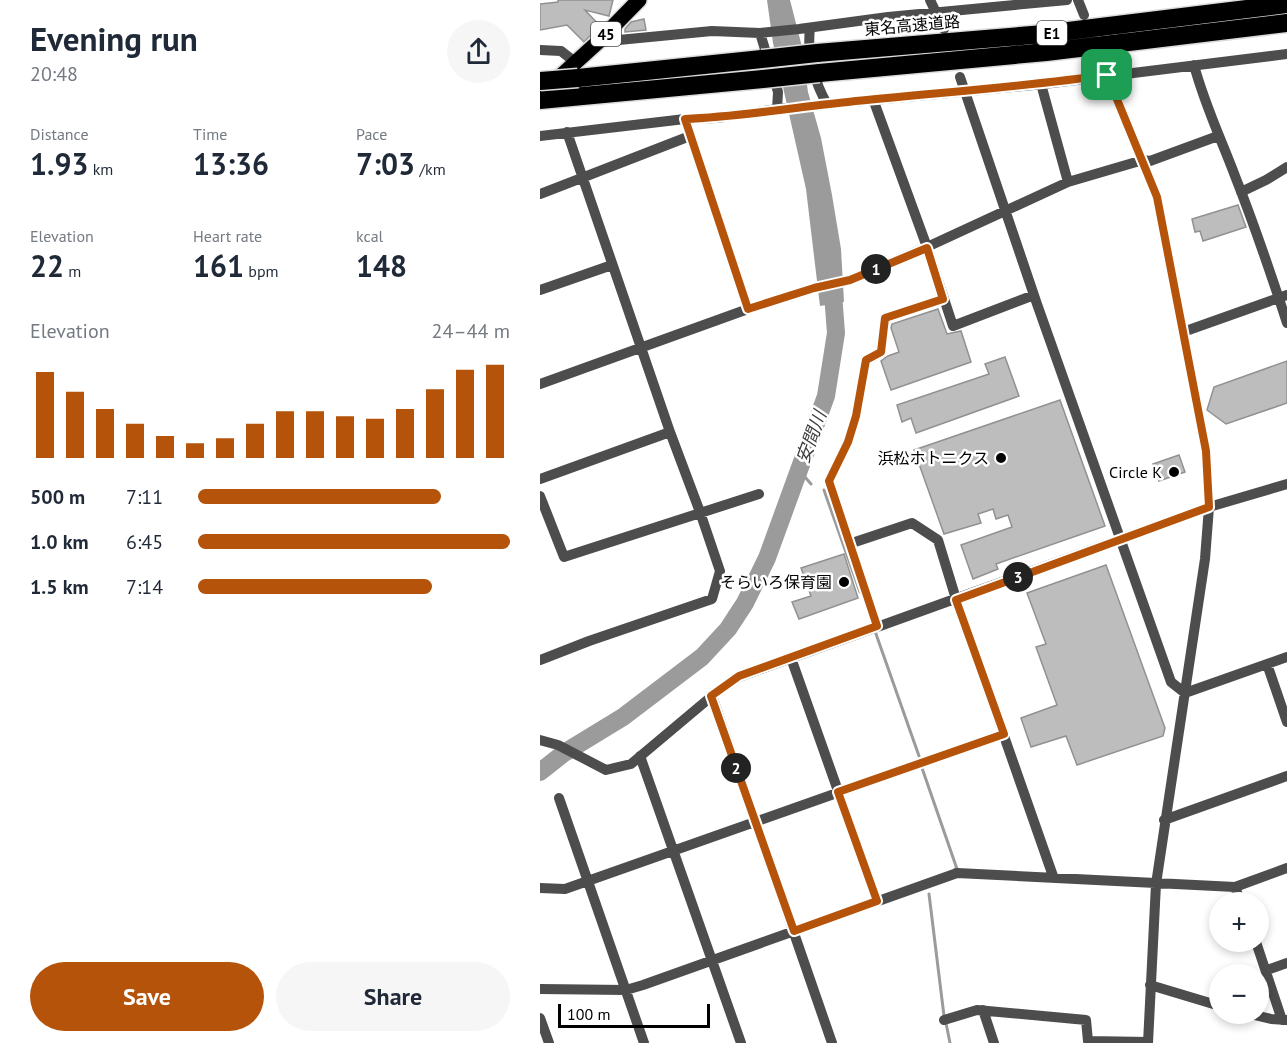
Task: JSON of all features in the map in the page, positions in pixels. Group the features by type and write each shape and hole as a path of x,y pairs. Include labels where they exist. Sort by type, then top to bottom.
{"highway":[{"name":"東名高速道路","path":"540,81 576,70 762,59 1044,34 1287,4"},
{"name":"E1","path":"540,97 764,79 1046,52 1287,23"}],"main road":[{"name":"45","path":"540,97 576,70 598,42 639,0"}],"street":[{"path":"930,0 944,30"},
{"path":"598,42 712,31 763,32 805,29 934,12 1067,0"},
{"path":"1078,0 1084,15"},
{"path":"805,29 823,104"},
{"path":"763,32 778,92 779,109"},
{"path":"540,50 561,51 576,70"},
{"path":"540,136 685,119 717,118 823,104 1041,84 1287,54"},
{"path":"944,1020 983,1010 1086,1020 1088,1041 1148,1042 1156,884 1205,559 1209,507 1206,451 1157,197 1107,75 1104,62"},
{"path":"1194,65 1202,95 1207,102 1218,136 1283,296 1287,323"},
{"path":"960,77 1119,541 1171,682 1185,693"},
{"path":"1041,84 1068,182"},
{"path":"873,99 953,326 1034,295"},
{"path":"685,119 748,309"},
{"path":"540,660 712,599 720,571 567,132"},
{"path":"540,194 690,136"},
{"path":"540,384 748,309 814,288 848,281 927,248 1068,182 1143,160 1150,161 1218,136"},
{"path":"1240,192 1287,167"},
{"path":"540,290 612,265"},
{"path":"1183,332 1283,296"},
{"path":"877,626 829,481 848,442 856,416 866,360 881,352 885,318 943,299"},
{"path":"540,479 670,432"},
{"path":"540,740 558,745 606,770 631,764 711,696 739,676 956,600 1209,507 1287,484"},
{"path":"540,496 564,557 759,494"},
{"path":"849,544 912,523 938,540 956,600 1053,876"},
{"path":"1185,693 1287,657"},
{"path":"791,658 877,901"},
{"path":"1267,664 1287,722"},
{"path":"711,696 832,1043"},
{"path":"540,888 564,889 1004,734"},
{"path":"640,756 741,1043"},
{"path":"1164,820 1287,776"},
{"path":"559,798 644,1043"},
{"path":"540,989 626,990 957,873 1053,876 1235,887 1287,868"},
{"path":"1235,887 1237,892"},
{"path":"1269,969 1287,963"},
{"path":"1269,976 1284,1020 1269,1017"},
{"path":"1150,985 1209,1003"},
{"path":"983,1010 994,1043"},
{"path":"540,1018 549,1043"}],"shaded area":[{"path":"767,0 790,0 801,43 808,92 821,138 841,249 844,302 820,306 806,189 773,43"}],"building":[{"path":"558,0 613,0 609,16 585,10 600,26 584,42 567,25 540,30 540,4 558,2"},
{"path":"644,19 646,30 625,32 631,22"},
{"path":"1238,205 1246,227 1203,241 1200,231 1195,232 1192,219"},
{"path":"938,309 947,334 961,331 971,362 891,390 881,361 899,352 891,328 892,324"},
{"path":"1005,357 1019,396 916,433 911,418 902,422 897,405 989,374 985,364"},
{"path":"1287,361 1287,403 1226,424 1207,410 1214,387"},
{"path":"1060,400 1105,526 996,564 998,569 973,579 961,545 1012,527 1008,515 996,519 993,509 978,514 981,523 944,534 914,450"},
{"path":"1179,455 1185,472 1159,481 1153,464"},
{"name":"そらいろ保育園","path":"844,554 858,598 799,619 792,602 811,596 801,568"},
{"path":"1106,565 1165,728 1163,736 1077,765 1066,736 1031,747 1021,718 1057,705 1036,647 1046,644 1027,593"}],"waterway":[{"name":"安間川","path":"540,772 564,753 623,717 702,657 728,629 745,603 767,558 826,396 836,333 832,281"},
{"path":"799,470 811,484"},
{"path":"824,490 860,592"},
{"path":"876,634 919,756"},
{"path":"922,768 957,869 955,869"},
{"path":"929,894 944,1016"},
{"path":"946,1023 950,1043"}],"place":[{"name":"浜松ホトニクス","path":"1001,458"},
{"name":"Circle K","path":"1174,472"},
{"name":"そらいろ保育園","path":"844,582"}],"route":[{"path":"1107,75 1157,197 1206,451 1209,507 956,600 1004,734 838,792 877,901 794,931 711,696 739,676 877,626 829,481 848,442 856,416 866,360 881,352 885,318 943,299 927,248 850,280 814,288 748,309 685,119 717,118 873,99 1044,84 1107,75"}]}
